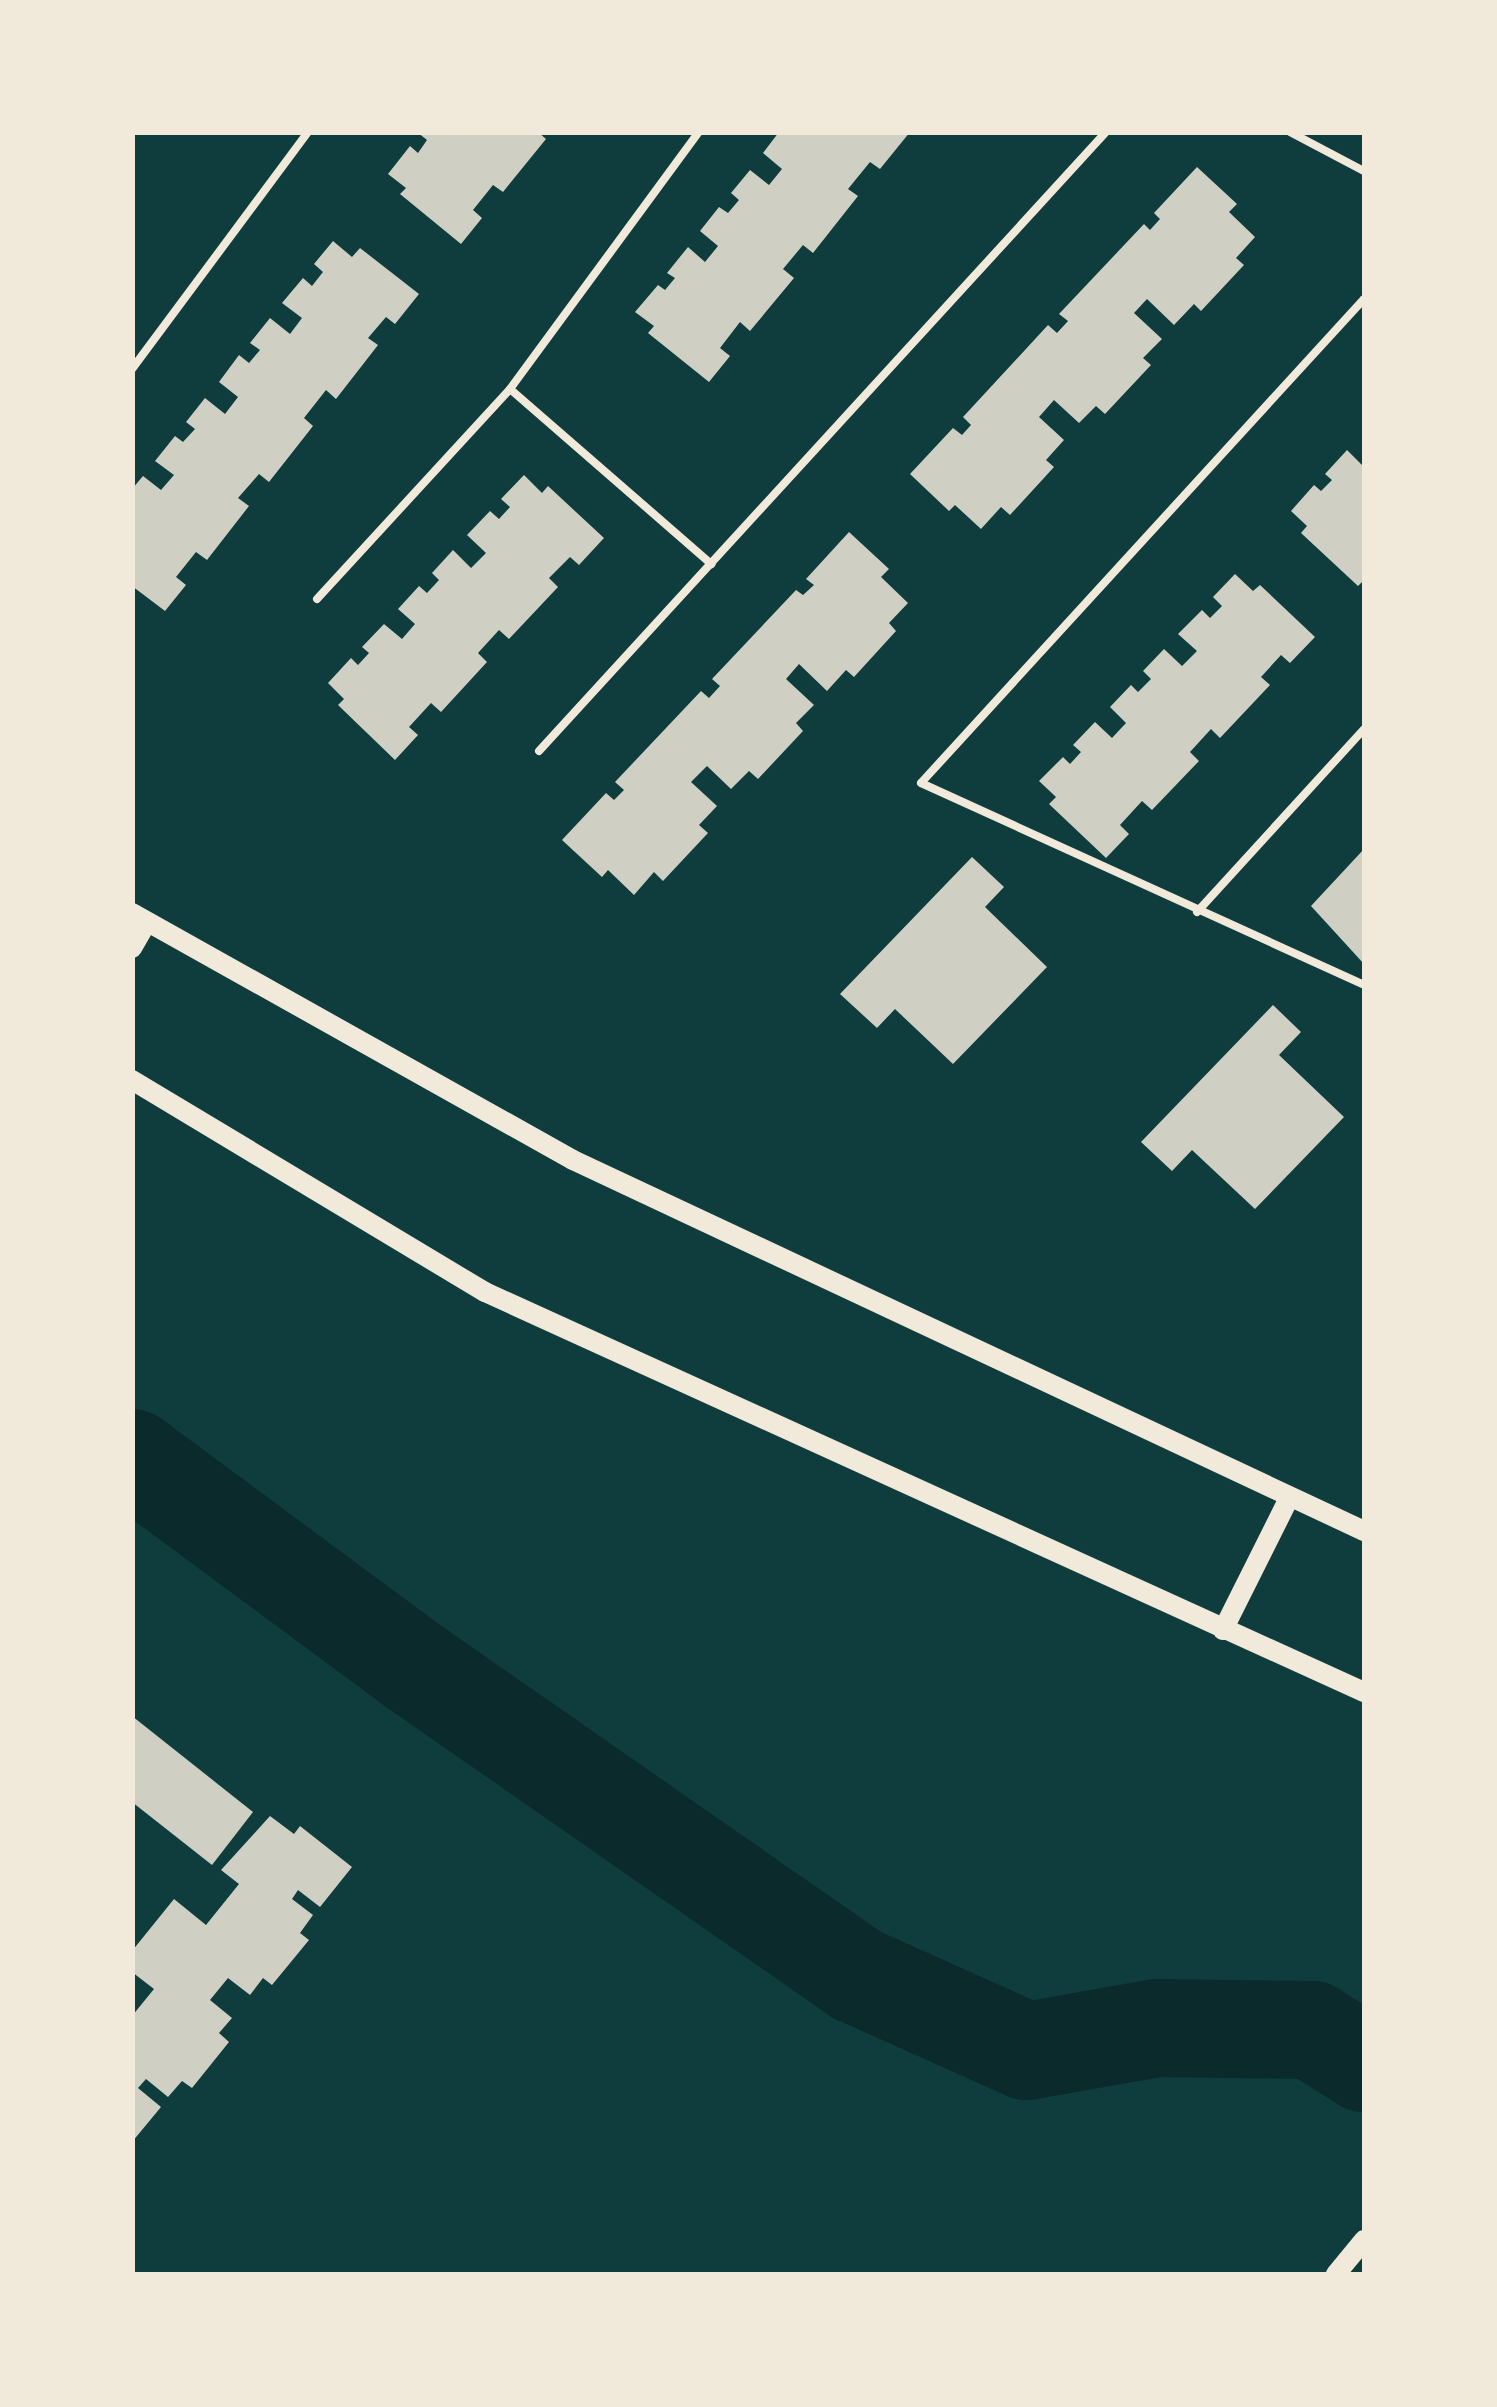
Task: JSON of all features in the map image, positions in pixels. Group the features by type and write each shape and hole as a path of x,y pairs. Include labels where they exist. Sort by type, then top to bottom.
{"main road":[{"path":"132,948 140,918 573,1160 1288,1500 1364,1530"},
{"path":"132,1080 486,1292 1364,1692"},
{"path":"1223,1630 1288,1500"},
{"path":"1336,2274 1364,2240"}],"lane":[{"path":"132,369 308,132"},
{"path":"317,600 510,389 699,132"},
{"path":"539,751 1106,132"},
{"path":"1290,132 1364,171"},
{"path":"1364,299 922,784 1364,985"},
{"path":"510,389 710,564"},
{"path":"1197,912 1364,729"}],"building":[{"path":"417,132 538,132 546,139 503,192 493,185 473,210 482,218 461,244 400,194 406,188 388,174 410,146 418,153 427,140"},
{"path":"779,132 910,132 880,169 870,162 848,189 858,196 813,253 803,245 783,269 794,278 750,331 740,322 720,348 730,356 709,382 648,333 654,326 635,312 658,285 665,290 675,278 667,273 688,247 705,262 718,246 700,231 719,207 728,213 739,200 731,193 750,170 769,185 782,169 763,153"},
{"path":"1197,167 1237,204 1229,212 1255,237 1236,258 1244,265 1201,311 1194,304 1174,325 1147,299 1134,313 1162,339 1143,358 1151,365 1105,414 1096,406 1079,423 1054,400 1039,417 1064,440 1046,460 1054,467 1010,515 1001,507 981,529 955,505 949,511 910,474 953,428 962,435 971,425 963,417 1048,325 1057,333 1068,321 1059,314 1144,224 1150,230 1160,219 1154,213"},
{"path":"333,241 352,257 360,248 419,294 395,324 386,317 368,338 378,345 336,399 326,390 304,418 313,426 269,482 259,474 238,498 249,506 207,560 196,552 176,577 186,585 165,611 132,586 132,489 143,476 161,490 174,475 155,461 175,436 183,442 195,429 186,422 205,398 225,414 238,397 219,382 239,355 249,363 260,350 250,343 270,318 290,334 302,318 282,303 303,278 312,286 323,272 314,264"},
{"path":"1347,450 1364,467 1364,580 1358,586 1301,533 1307,526 1291,511 1314,485 1321,491 1332,480 1325,474"},
{"path":"524,475 542,493 548,486 604,538 579,565 570,557 549,578 558,587 509,639 499,630 478,653 487,662 441,712 431,703 409,727 418,735 395,760 338,705 344,699 328,683 351,658 358,665 369,653 362,647 384,624 402,639 415,624 398,609 419,586 427,593 439,580 432,573 453,550 471,568 486,553 467,535 490,511 499,519 510,507 501,499"},
{"path":"849,532 889,569 881,577 908,603 889,623 896,631 854,677 846,670 827,691 799,664 786,679 814,705 796,723 803,731 758,779 749,771 731,789 707,766 691,782 717,806 699,825 708,833 663,881 654,872 634,895 608,870 602,877 562,840 606,793 614,800 624,790 615,782 701,691 709,698 720,686 712,679 796,590 803,595 814,585 806,579"},
{"path":"1235,574 1253,591 1260,585 1315,637 1290,663 1281,655 1261,677 1270,685 1220,738 1211,729 1190,752 1199,761 1152,810 1142,801 1120,825 1129,834 1106,858 1049,804 1056,797 1039,781 1063,757 1070,764 1081,752 1073,745 1095,722 1112,738 1126,723 1110,707 1131,685 1138,692 1151,679 1143,671 1164,649 1182,666 1197,651 1178,634 1202,610 1210,618 1222,606 1213,597"},
{"path":"1364,849 1364,964 1311,906"},
{"path":"972,857 1004,887 985,907 1047,967 953,1064 895,1009 877,1028 840,994"},
{"path":"1273,1005 1301,1032 1279,1055 1344,1117 1255,1209 1192,1150 1172,1171 1141,1142"},
{"path":"132,1716 253,1812 212,1865 132,1802"},
{"path":"270,1816 294,1834 300,1826 352,1867 320,1907 298,1890 292,1899 313,1915 300,1933 309,1940 272,1985 263,1978 250,1995 228,1978 210,2000 232,2018 219,2033 229,2042 192,2088 182,2081 168,2097 146,2079 138,2088 161,2107 132,2142 132,2016 154,1989 132,1972 132,1951 174,1899 206,1925 239,1884 221,1870"}],"waterway":[{"path":"132,1458 416,1668 857,1975 1027,2051 1157,2028 1312,2030 1364,2063"}]}
